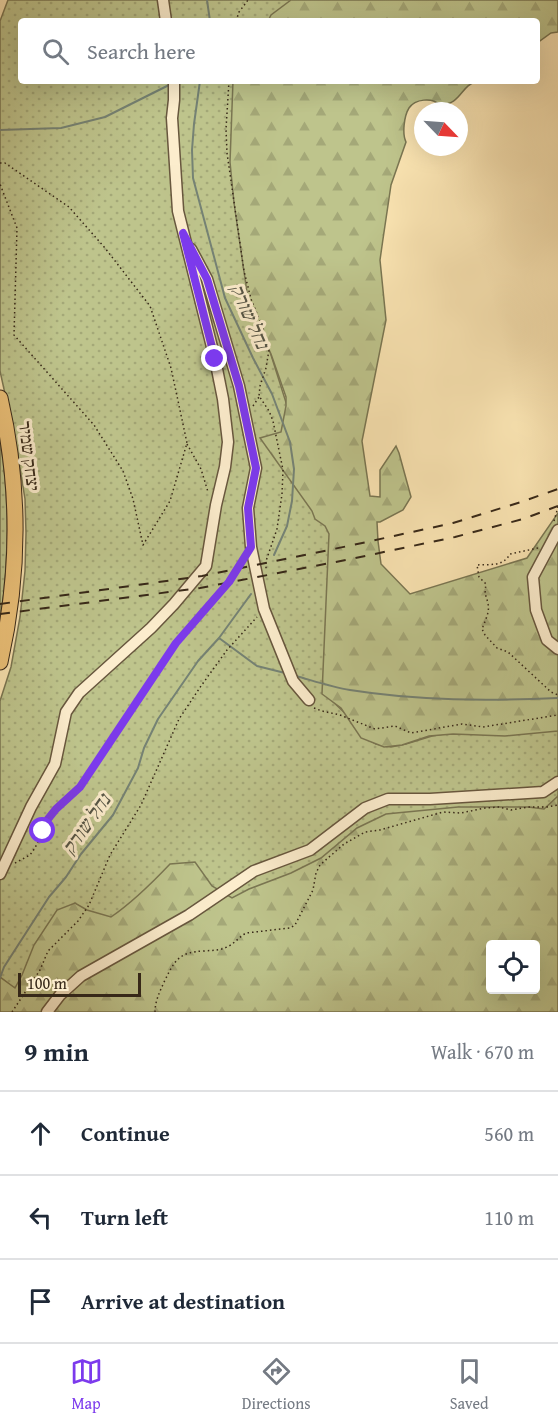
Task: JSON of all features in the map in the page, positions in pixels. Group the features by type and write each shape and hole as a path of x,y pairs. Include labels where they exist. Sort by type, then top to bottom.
{"highway":[{"name":"יצחק שמיר","path":"0,398 12,468 16,535 12,592 0,662"}],"street":[{"path":"163,0 166,18"},
{"path":"2,870 31,807 55,764 66,712 79,693 151,628 206,566 228,441 215,359 178,211 172,118 174,84"},
{"path":"183,233 207,279 239,386 256,468 248,508 251,547 264,609 293,681 309,699"},
{"path":"555,527 533,577 536,610 547,639 558,649"},
{"path":"47,1012 60,995 81,976 189,915 254,871 310,850 365,808 388,799 430,799 543,792 558,782"}],"path":[{"path":"237,18 248,0"},
{"path":"0,163 5,163 69,207 105,248 150,306 171,368 187,443 216,505"},
{"path":"0,184 17,228 14,335 94,425 123,471 133,499 143,545 170,501 187,443"},
{"path":"555,527 558,507"},
{"path":"2,870 30,855 48,819 80,787 176,643 229,582 251,547"},
{"path":"539,548 510,554 507,560 497,565 477,565 479,577 486,584 484,595 489,605 488,615 482,629 497,648 508,652 551,692 558,695"},
{"path":"309,699 314,708 340,715 375,729 395,726 411,733 462,724 483,727 558,715"},
{"path":"155,1012 155,1004 178,957 229,947 246,933 290,928 295,925 314,890 316,873 320,865 344,844 365,832 443,812 461,813 500,807 511,810 558,805"},
{"path":"12,1012 40,970 48,951"}],"green space":[{"path":"8,0 315,0 287,18 18,18 18,84 238,84 255,304 289,412 330,526 327,696 350,718 367,739 376,744 391,747 450,733 507,735 558,730 558,807 333,863 14,1000 0,989 0,701 11,667 20,617 26,533 25,499 0,371 0,21"},
{"path":"291,0 558,0 558,32 551,33 540,41 540,18 270,18"},
{"path":"233,84 470,84 453,102 428,100 414,102 406,116 404,130 406,142 391,185 380,260 386,320 362,441 370,496 380,497 380,470 396,446 399,453 411,497 403,510 377,522 378,541 381,564 410,594 527,558 558,513 558,731 505,736 453,734 429,736 402,745 384,747 361,738 341,708 322,694 329,534 325,526 315,519 312,511 260,438 281,432 286,397 271,354 249,306 230,162"},
{"path":"0,440 7,531 0,622"},
{"path":"558,796 558,1012 0,1012 0,977 15,988 34,945 57,910 75,903 87,910 111,917 142,892 170,864 195,862 212,886 232,898 321,858 357,828 386,814 458,807 544,809"}],"waterway":[{"name":"נחל שורק","path":"207,0 210,18"},
{"path":"0,130 61,128 105,117 171,84"},
{"name":"נחל שורק","path":"200,84 192,150 193,178 225,298 272,394 290,442 294,469 292,501 287,526 274,555"},
{"name":"נחל שורק","path":"0,978 4,967 49,897 113,815 138,768 144,748 158,719 198,661 219,638 251,594"},
{"path":"219,638 257,666 285,673"},
{"path":"296,676 343,689 376,694 480,700 558,698"}],"railway":[{"path":"0,604 202,576 353,545 453,523 558,489"},
{"path":"0,614 200,588 351,559 455,537 523,519 558,506"}],"route":[{"path":"43,831 48,819 56,809 80,787 176,643 229,582 251,547 248,508 256,468 239,386 207,279 183,233 215,359"}]}
